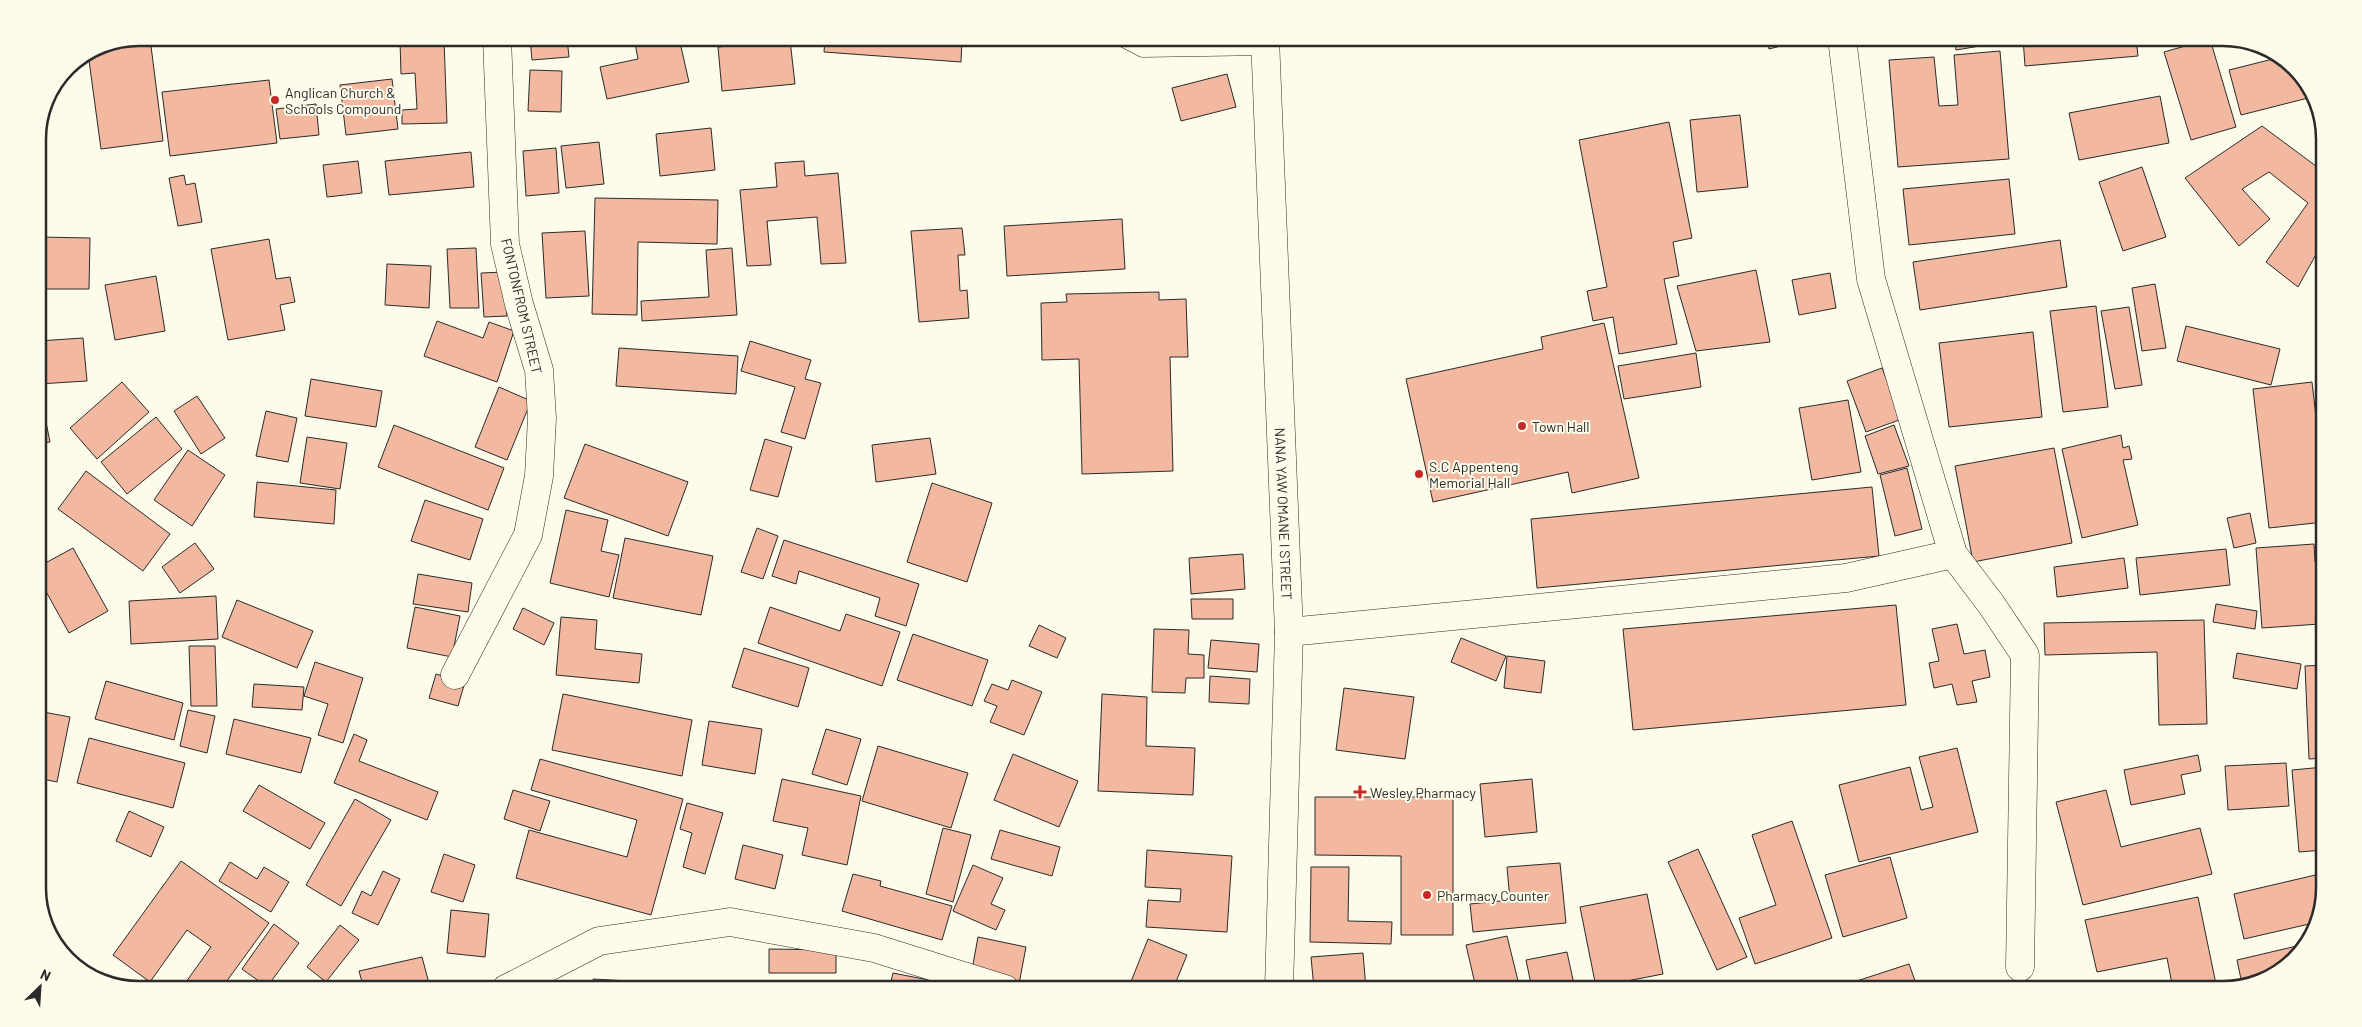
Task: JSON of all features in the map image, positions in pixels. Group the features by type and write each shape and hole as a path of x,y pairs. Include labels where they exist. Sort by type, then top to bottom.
{"street":[{"name":"FONTONFROM STREET","path":"455,675 528,535 539,476 542,418 539,370 519,304 505,244 497,46"},
{"name":"NANA YAW OMANE I STREET","path":"1266,46 1289,632 1279,981"},
{"path":"1843,46 1871,279 1953,554 1991,604 2025,655 2020,967"},
{"path":"1289,632 1846,578 1953,554"},
{"path":"523,981 598,941 730,922 874,948 977,981"}],"lane":[{"path":"1139,46 1143,48 1184,46"}],"building":[{"path":"151,46 163,141 101,149 89,62 104,53 121,48"},
{"path":"400,46 444,46 447,123 402,124 402,110 417,109 415,73 401,74"},
{"path":"531,46 568,46 569,57 532,60"},
{"path":"636,46 681,46 689,82 607,99 600,67 638,59"},
{"path":"791,46 795,84 722,91 718,47"},
{"path":"824,46 962,46 961,62 824,52"},
{"path":"1768,46 1781,46 1769,49"},
{"path":"1955,46 1980,46 1956,50"},
{"path":"2024,46 2137,46 2138,56 2025,66"},
{"path":"2185,46 2212,46 2236,127 2191,140 2164,52"},
{"path":"2000,51 2009,159 1898,167 1889,60 1934,57 1939,106 1958,105 1954,55"},
{"path":"2270,60 2288,74 2306,98 2241,115 2229,70"},
{"path":"530,70 562,71 561,112 528,111"},
{"path":"1227,74 1236,107 1181,121 1172,88"},
{"path":"392,79 398,129 346,135 340,85"},
{"path":"269,80 277,143 170,156 162,92"},
{"path":"2160,96 2169,143 2079,160 2069,113"},
{"path":"316,104 319,135 280,139 276,109"},
{"path":"1740,115 1748,187 1697,192 1690,120"},
{"path":"1669,122 1692,238 1673,242 1679,276 1664,279 1677,344 1619,354 1613,317 1593,321 1587,291 1607,287 1579,140"},
{"path":"2262,126 2316,166 2316,254 2298,287 2266,262 2308,203 2269,172 2242,189 2270,219 2239,246 2185,178"},
{"path":"711,128 715,170 660,176 656,134"},
{"path":"599,142 604,184 566,188 561,146"},
{"path":"556,148 559,193 526,196 523,151"},
{"path":"471,152 474,187 389,195 385,161"},
{"path":"358,161 362,193 327,197 323,165"},
{"path":"804,161 805,176 838,173 846,263 821,264 817,217 767,221 771,265 747,266 740,190 777,187 775,163"},
{"path":"2142,167 2166,237 2123,251 2099,182"},
{"path":"184,175 186,185 195,183 202,222 178,226 169,178"},
{"path":"2009,179 2015,234 1909,245 1903,189"},
{"path":"595,198 718,200 717,244 638,242 637,315 592,314"},
{"path":"1122,219 1125,269 1007,276 1004,226"},
{"path":"962,228 965,255 958,255 960,291 967,290 969,318 919,322 911,231"},
{"path":"585,231 589,296 546,298 542,233"},
{"path":"46,237 90,238 89,289 46,289"},
{"path":"269,239 276,279 290,277 295,302 280,305 285,330 228,340 211,249"},
{"path":"2060,240 2067,287 1920,310 1913,262"},
{"path":"476,248 479,308 450,308 447,249"},
{"path":"732,248 737,315 642,321 641,301 709,297 706,250"},
{"path":"387,264 431,266 429,308 385,305"},
{"path":"1756,270 1770,342 1696,351 1677,286"},
{"path":"504,272 507,316 484,317 481,273"},
{"path":"1830,273 1836,308 1799,315 1792,280"},
{"path":"156,276 165,331 115,340 105,285"},
{"path":"2155,284 2166,348 2142,351 2132,288"},
{"path":"1159,292 1159,300 1186,299 1188,357 1170,357 1173,471 1082,474 1079,359 1042,360 1041,303 1067,302 1066,294"},
{"path":"2096,306 2108,407 2063,412 2050,311"},
{"path":"2129,307 2142,385 2115,389 2101,311"},
{"path":"437,321 483,338 489,322 514,331 497,382 424,356"},
{"name":"Town Hall","path":"1604,323 1639,478 1572,493 1568,472 1433,502 1406,379 1543,349 1541,337"},
{"path":"2186,326 2280,349 2271,385 2177,361"},
{"path":"2033,332 2042,417 1949,427 1939,343"},
{"path":"83,338 87,381 46,384 46,340"},
{"path":"750,341 811,360 805,379 821,383 805,439 781,432 795,387 741,371"},
{"path":"619,348 738,356 736,394 616,386"},
{"path":"1696,353 1701,387 1624,399 1618,366"},
{"path":"1882,368 1902,419 1866,432 1847,381"},
{"path":"311,379 382,391 376,427 305,416"},
{"path":"122,382 149,412 97,459 70,428"},
{"path":"2312,382 2316,417 2316,523 2269,528 2253,389"},
{"path":"499,387 531,401 507,460 475,447"},
{"path":"197,396 225,438 201,454 174,411"},
{"path":"1848,400 1861,472 1812,480 1799,408"},
{"path":"266,411 297,418 288,462 256,456"},
{"path":"156,417 182,449 127,494 101,462"},
{"path":"46,422 50,442 46,443"},
{"path":"394,425 504,468 488,510 378,467"},
{"path":"1894,425 1909,466 1878,474 1865,436"},
{"path":"2121,435 2123,448 2129,446 2132,459 2123,460 2138,525 2082,538 2062,449"},
{"path":"307,437 347,443 340,489 300,483"},
{"path":"930,438 936,474 876,482 872,445"},
{"path":"765,439 792,447 778,497 750,490"},
{"path":"585,444 688,482 668,536 564,498"},
{"path":"2054,448 2072,543 1973,562 1955,466"},
{"path":"188,450 225,475 192,526 154,500"},
{"path":"1907,468 1922,529 1895,536 1880,475"},
{"path":"86,471 170,534 143,571 58,509"},
{"path":"257,482 336,490 334,524 254,517"},
{"path":"932,483 992,503 967,582 907,562"},
{"path":"1872,487 1879,556 1537,588 1531,519"},
{"path":"425,500 483,519 470,560 411,541"},
{"path":"566,510 608,520 601,551 619,555 609,597 550,583"},
{"path":"2250,513 2256,543 2234,548 2227,518"},
{"path":"757,528 778,536 763,579 741,572"},
{"path":"625,538 713,556 701,615 613,598"},
{"path":"784,540 919,584 906,626 875,616 880,598 799,571 796,584 772,576"},
{"path":"195,543 214,569 180,593 162,567"},
{"path":"2314,544 2316,562 2316,624 2262,628 2256,548"},
{"path":"73,548 108,611 69,633 46,591 46,563"},
{"path":"2226,549 2230,585 2140,595 2136,558"},
{"path":"1243,554 1245,589 1191,594 1189,558"},
{"path":"2124,558 2128,588 2057,597 2054,567"},
{"path":"418,574 472,583 468,612 413,604"},
{"path":"216,596 218,639 131,644 129,601"},
{"path":"1191,599 1233,599 1233,619 1192,619"},
{"path":"237,600 313,631 297,668 222,637"},
{"path":"2216,604 2257,611 2255,629 2213,622"},
{"path":"1896,605 1906,705 1633,730 1623,629"},
{"path":"415,607 460,616 452,657 407,648"},
{"path":"770,607 840,631 846,614 900,632 882,686 758,643"},
{"path":"523,608 554,623 544,645 513,629"},
{"path":"561,617 597,620 595,649 642,654 639,683 556,675"},
{"path":"2204,620 2207,724 2159,725 2157,652 2045,655 2044,623"},
{"path":"1957,624 1964,654 1985,650 1990,677 1972,681 1977,702 1957,705 1952,684 1934,688 1929,663 1939,661 1932,629"},
{"path":"1039,625 1066,638 1057,658 1029,646"},
{"path":"1154,629 1189,630 1188,654 1204,655 1204,678 1186,678 1185,693 1152,692"},
{"path":"913,634 988,660 972,706 897,680"},
{"path":"1461,638 1506,656 1496,681 1451,662"},
{"path":"1211,640 1259,644 1257,672 1208,668"},
{"path":"189,646 215,646 217,706 191,706"},
{"path":"744,648 809,668 798,707 732,687"},
{"path":"2237,653 2301,664 2297,689 2233,678"},
{"path":"1507,656 1545,661 1541,693 1504,688"},
{"path":"315,662 363,678 343,743 318,735 328,704 304,696"},
{"path":"2316,665 2316,759 2309,759 2305,666"},
{"path":"436,674 465,682 458,706 429,698"},
{"path":"1210,676 1250,679 1249,704 1209,702"},
{"path":"1012,680 1042,692 1024,735 990,722 997,706 984,701 992,684 1008,690"},
{"path":"106,681 183,703 174,740 95,719"},
{"path":"254,684 304,687 302,710 252,707"},
{"path":"1344,688 1414,697 1405,759 1336,750"},
{"path":"563,694 692,720 682,776 552,750"},
{"path":"1102,694 1147,697 1146,746 1195,748 1193,795 1098,791"},
{"path":"188,710 215,716 207,753 180,746"},
{"path":"46,712 70,717 57,782 46,780"},
{"path":"234,719 311,738 301,773 226,754"},
{"path":"709,721 762,729 755,774 702,765"},
{"path":"826,729 861,739 847,785 812,774"},
{"path":"354,734 367,740 359,761 438,792 427,820 334,783"},
{"path":"89,738 185,763 173,808 77,783"},
{"path":"878,746 968,773 951,828 862,801"},
{"path":"1957,748 1978,832 1859,862 1839,785 1910,767 1921,810 1933,807 1919,757"},
{"path":"1013,754 1078,781 1059,827 994,800"},
{"path":"2198,755 2201,771 2181,775 2185,794 2131,805 2124,770"},
{"path":"540,759 683,799 651,915 516,878 529,830 627,857 637,820 531,790"},
{"path":"2286,763 2289,806 2228,810 2225,766"},
{"path":"2316,768 2316,851 2299,852 2292,770"},
{"path":"782,779 861,796 847,865 802,855 808,828 773,821"},
{"path":"1532,779 1537,832 1485,837 1480,784"},
{"path":"259,785 325,823 310,849 243,811"},
{"path":"513,790 550,801 540,831 504,819"},
{"path":"2106,790 2121,847 2200,828 2212,874 2083,905 2056,802"},
{"name":"Pharmacy Counter","path":"1315,797 1453,797 1453,935 1401,935 1401,856 1315,855"},
{"path":"355,799 391,820 341,906 306,885"},
{"path":"687,803 723,813 705,874 683,867 692,833 680,829"},
{"path":"129,811 164,827 151,857 116,841"},
{"path":"1792,821 1832,938 1755,964 1739,918 1776,905 1752,835"},
{"path":"943,828 971,835 953,902 926,894"},
{"path":"1000,830 1060,847 1052,876 991,859"},
{"path":"743,845 783,855 775,889 735,879"},
{"path":"1698,849 1747,957 1717,970 1668,862"},
{"path":"1147,850 1232,856 1227,932 1146,927 1148,900 1180,902 1181,889 1145,887"},
{"path":"444,854 475,865 463,902 431,892"},
{"path":"1890,857 1907,918 1843,937 1825,875"},
{"path":"181,861 269,923 227,981 187,981 211,947 187,930 151,981 113,955"},
{"path":"230,862 257,879 264,867 289,882 271,912 219,881"},
{"path":"1560,863 1566,923 1473,932 1470,904 1510,900 1507,867"},
{"path":"973,865 1003,878 991,904 1005,910 996,930 953,911"},
{"path":"1311,867 1349,867 1348,921 1392,922 1391,944 1310,942"},
{"path":"383,871 400,879 378,925 352,913 362,891 371,896"},
{"path":"853,874 881,881 880,886 952,906 942,940 842,911"},
{"path":"2316,875 2314,906 2308,924 2244,939 2234,894"},
{"path":"1647,894 1663,974 1627,981 1595,981 1580,907"},
{"path":"2198,897 2215,981 2171,981 2167,958 2097,972 2085,920"},
{"path":"451,910 489,914 485,957 447,953"},
{"path":"274,924 299,943 271,981 259,981 242,969"},
{"path":"340,925 359,940 327,981 307,967"},
{"path":"1507,936 1518,981 1474,981 1466,945"},
{"path":"978,937 1026,947 1020,981 1003,981 971,975"},
{"path":"1148,939 1187,955 1176,981 1131,981"},
{"path":"2294,947 2274,965 2246,978 2241,979 2237,960"},
{"path":"769,949 836,950 836,973 769,973"},
{"path":"1567,952 1573,981 1530,981 1526,960"},
{"path":"1363,953 1365,981 1313,981 1311,957"},
{"path":"422,957 428,981 362,981 359,971"},
{"path":"1909,964 1915,981 1857,981"},
{"path":"893,973 934,981 891,981"},
{"path":"593,979 629,981 593,981"}],"place":[{"name":"Anglican Church & Schools Compound","path":"275,100"},
{"name":"Town Hall","path":"1522,426"},
{"name":"S.C Appenteng Memorial Hall","path":"1419,474"},
{"name":"Wesley Pharmacy","path":"1360,792"},
{"name":"Pharmacy Counter","path":"1427,895"}]}
